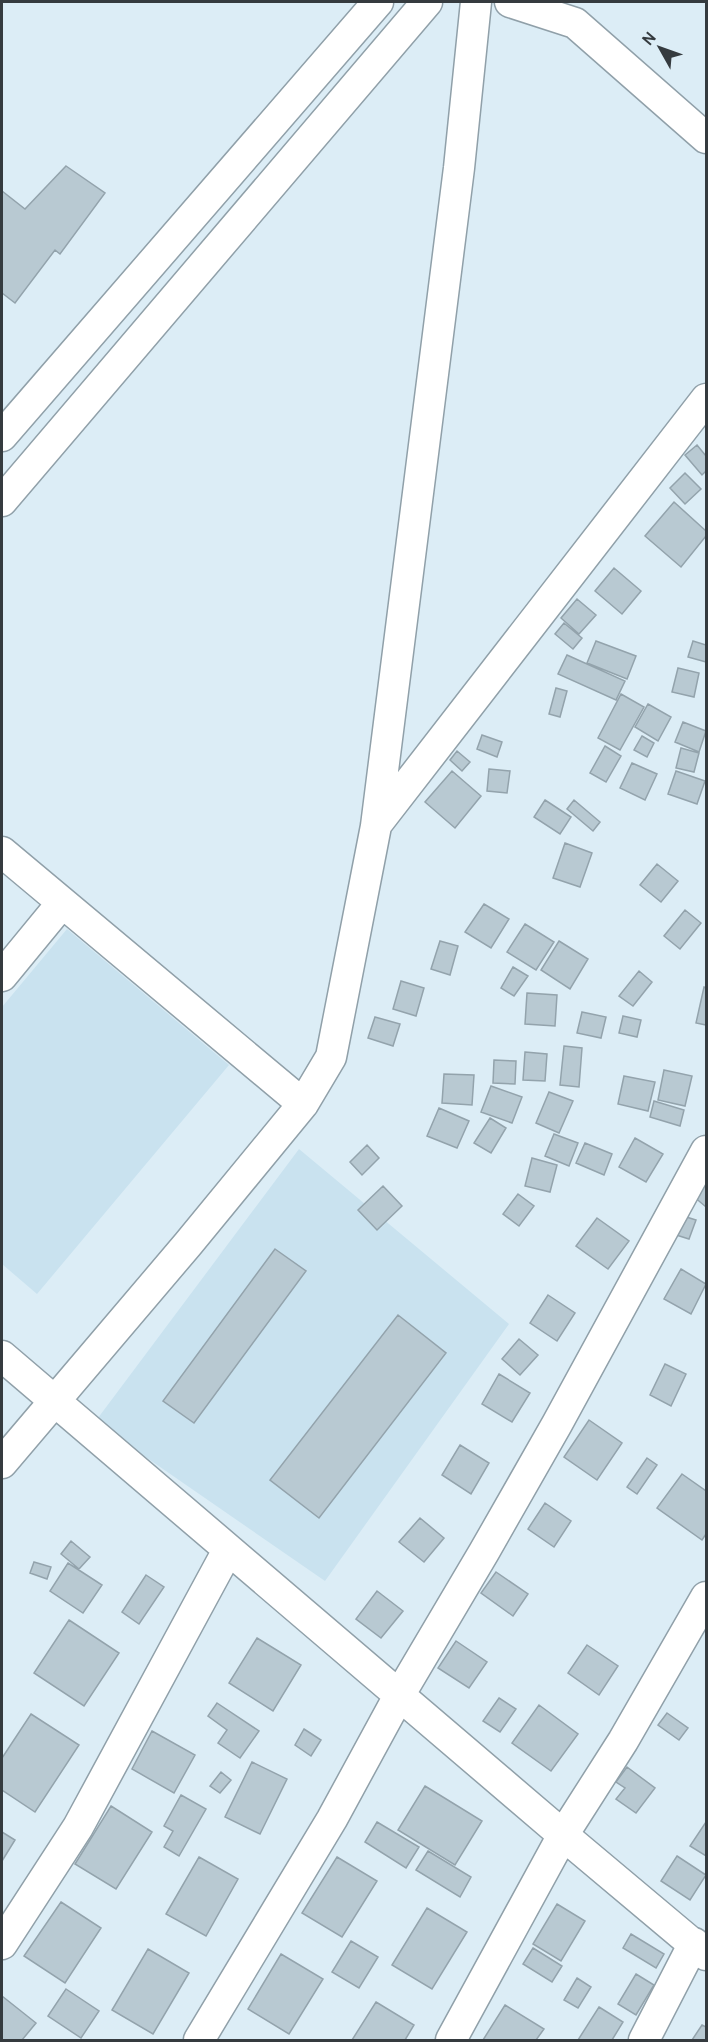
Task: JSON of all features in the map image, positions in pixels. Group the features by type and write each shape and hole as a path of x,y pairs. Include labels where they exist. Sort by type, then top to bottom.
{"street":[{"path":"2,436 378,2"},
{"path":"2,501 427,2"},
{"path":"2,1463 188,1244 303,1104 331,1058 375,826 459,168 476,2 456,2"},
{"path":"510,2 571,12 706,138"},
{"path":"375,826 706,399"},
{"path":"5,860 62,903 303,1104"},
{"path":"2,976 62,903"},
{"path":"199,2040 332,1819 400,1694 557,1424 706,1151"},
{"path":"2,1356 563,1835 700,1949 644,2040"},
{"path":"2,1944 78,1827 228,1550"},
{"path":"451,2040 563,1835 623,1741 706,1597"}],"shaded area":[{"path":"67,929 229,1065 37,1294 2,1264 2,1007"},
{"path":"299,1149 509,1324 325,1581 95,1422"}],"building":[{"path":"66,166 105,193 60,254 55,250 15,303 2,293 2,191 25,209"},
{"path":"697,445 706,456 706,471 702,475 685,455"},
{"path":"685,473 701,489 685,504 670,488"},
{"path":"674,502 706,531 706,536 681,567 645,536"},
{"path":"614,568 641,591 622,614 595,591"},
{"path":"577,599 596,615 579,634 561,618"},
{"path":"564,623 582,638 573,649 555,634"},
{"path":"596,641 636,656 627,679 587,663"},
{"path":"693,641 706,645 706,662 688,657"},
{"path":"567,655 625,681 616,700 558,674"},
{"path":"678,668 699,673 694,697 672,692"},
{"path":"556,688 567,691 560,717 549,714"},
{"path":"621,694 644,707 620,750 598,738"},
{"path":"648,704 671,717 658,741 635,727"},
{"path":"683,722 706,731 699,752 675,742"},
{"path":"482,735 502,742 497,757 477,749"},
{"path":"642,736 654,743 647,757 634,750"},
{"path":"605,746 621,756 606,782 590,773"},
{"path":"681,748 699,753 694,772 676,768"},
{"path":"457,751 470,762 462,771 450,760"},
{"path":"632,763 657,774 645,800 620,788"},
{"path":"489,769 510,771 507,793 487,791"},
{"path":"452,771 481,796 455,828 425,802"},
{"path":"676,771 705,781 697,804 668,794"},
{"path":"545,800 571,817 560,834 534,817"},
{"path":"574,800 600,822 593,831 567,809"},
{"path":"565,843 592,853 580,887 553,878"},
{"path":"657,864 678,881 661,902 640,885"},
{"path":"484,904 509,919 491,948 465,932"},
{"path":"685,910 701,923 680,949 664,936"},
{"path":"525,924 554,942 536,970 507,952"},
{"path":"440,941 458,946 450,975 431,969"},
{"path":"559,941 588,959 570,989 541,970"},
{"path":"513,967 528,976 514,996 501,988"},
{"path":"639,971 652,982 633,1006 619,996"},
{"path":"401,981 424,988 416,1016 393,1009"},
{"path":"704,987 706,988 706,1025 696,1023"},
{"path":"527,993 557,995 555,1026 525,1024"},
{"path":"582,1012 606,1017 601,1038 577,1033"},
{"path":"623,1016 641,1020 637,1037 619,1033"},
{"path":"375,1017 400,1024 393,1046 368,1038"},
{"path":"564,1046 582,1048 579,1087 560,1085"},
{"path":"525,1052 547,1054 545,1081 523,1080"},
{"path":"494,1060 516,1061 515,1084 493,1083"},
{"path":"664,1070 692,1076 685,1106 658,1100"},
{"path":"444,1074 474,1075 472,1105 442,1103"},
{"path":"624,1076 655,1082 648,1111 618,1104"},
{"path":"491,1086 522,1097 512,1123 481,1112"},
{"path":"549,1092 573,1101 559,1133 536,1123"},
{"path":"654,1101 684,1110 680,1126 650,1117"},
{"path":"439,1108 469,1121 457,1148 427,1136"},
{"path":"490,1118 506,1128 491,1153 474,1143"},
{"path":"554,1134 578,1143 569,1166 545,1156"},
{"path":"635,1138 663,1154 646,1182 619,1167"},
{"path":"585,1143 612,1154 604,1175 576,1163"},
{"path":"367,1145 379,1158 362,1175 350,1162"},
{"path":"532,1158 557,1165 550,1192 525,1186"},
{"path":"706,1180 706,1207 693,1196"},
{"path":"383,1186 402,1206 377,1230 358,1210"},
{"path":"518,1194 534,1206 519,1226 503,1214"},
{"path":"680,1215 696,1220 689,1239 673,1234"},
{"path":"597,1218 629,1241 608,1269 576,1246"},
{"path":"275,1249 306,1271 194,1423 163,1401"},
{"path":"681,1269 706,1284 691,1314 664,1299"},
{"path":"548,1295 575,1313 557,1341 530,1323"},
{"path":"398,1315 446,1353 319,1518 270,1480"},
{"path":"519,1339 538,1355 520,1375 502,1359"},
{"path":"665,1364 686,1374 671,1406 650,1395"},
{"path":"499,1374 530,1393 512,1422 482,1404"},
{"path":"589,1420 622,1443 597,1480 564,1457"},
{"path":"460,1445 489,1463 471,1494 442,1475"},
{"path":"647,1458 657,1465 637,1494 627,1487"},
{"path":"682,1474 706,1491 706,1534 702,1540 657,1508"},
{"path":"545,1503 571,1521 554,1547 528,1529"},
{"path":"420,1518 444,1538 424,1562 399,1542"},
{"path":"71,1541 90,1557 79,1569 61,1554"},
{"path":"34,1562 51,1567 47,1579 30,1573"},
{"path":"68,1563 102,1585 83,1613 50,1591"},
{"path":"496,1572 528,1594 513,1616 481,1593"},
{"path":"146,1575 164,1587 139,1624 122,1612"},
{"path":"377,1591 403,1611 381,1638 356,1619"},
{"path":"69,1620 119,1653 84,1706 34,1673"},
{"path":"257,1638 301,1665 273,1711 229,1683"},
{"path":"456,1641 487,1662 469,1688 438,1668"},
{"path":"587,1645 618,1666 599,1695 568,1673"},
{"path":"499,1698 516,1709 500,1732 483,1721"},
{"path":"217,1703 259,1731 240,1758 218,1743 227,1730 208,1716"},
{"path":"539,1705 578,1734 551,1771 512,1743"},
{"path":"667,1713 688,1728 679,1740 658,1725"},
{"path":"31,1714 79,1745 35,1812 2,1790 2,1758"},
{"path":"304,1729 321,1740 311,1756 295,1745"},
{"path":"152,1731 195,1755 174,1793 132,1769"},
{"path":"252,1762 287,1779 260,1834 225,1817"},
{"path":"627,1767 655,1788 636,1813 616,1799 625,1788 616,1782"},
{"path":"221,1772 231,1780 220,1793 210,1786"},
{"path":"425,1786 482,1821 455,1865 398,1830"},
{"path":"181,1795 206,1809 179,1856 164,1847 173,1831 164,1826"},
{"path":"111,1806 152,1832 116,1889 75,1864"},
{"path":"377,1822 419,1847 406,1868 365,1842"},
{"path":"706,1822 706,1856 690,1846"},
{"path":"2,1832 15,1840 2,1861"},
{"path":"428,1851 471,1877 460,1897 416,1870"},
{"path":"677,1856 706,1875 690,1900 661,1881"},
{"path":"199,1857 238,1879 206,1936 166,1914"},
{"path":"337,1857 377,1881 342,1937 302,1913"},
{"path":"61,1902 101,1928 65,1983 24,1956"},
{"path":"557,1904 585,1921 561,1961 533,1944"},
{"path":"427,1908 467,1932 432,1989 392,1965"},
{"path":"631,1934 664,1954 656,1968 623,1948"},
{"path":"351,1941 378,1957 359,1988 332,1972"},
{"path":"533,1948 562,1966 552,1982 523,1964"},
{"path":"148,1949 189,1973 153,2034 112,2010"},
{"path":"281,1954 323,1979 289,2034 248,2009"},
{"path":"636,1974 654,1985 636,2015 618,2004"},
{"path":"577,1978 591,1987 578,2008 564,2000"},
{"path":"66,1989 99,2011 81,2038 48,2016"},
{"path":"2,1996 36,2023 22,2040 2,2040"},
{"path":"376,2002 414,2025 405,2040 352,2040"},
{"path":"505,2005 544,2029 536,2040 483,2040"},
{"path":"599,2007 623,2022 612,2040 578,2040"},
{"path":"702,2025 706,2027 706,2040 692,2040"}]}
